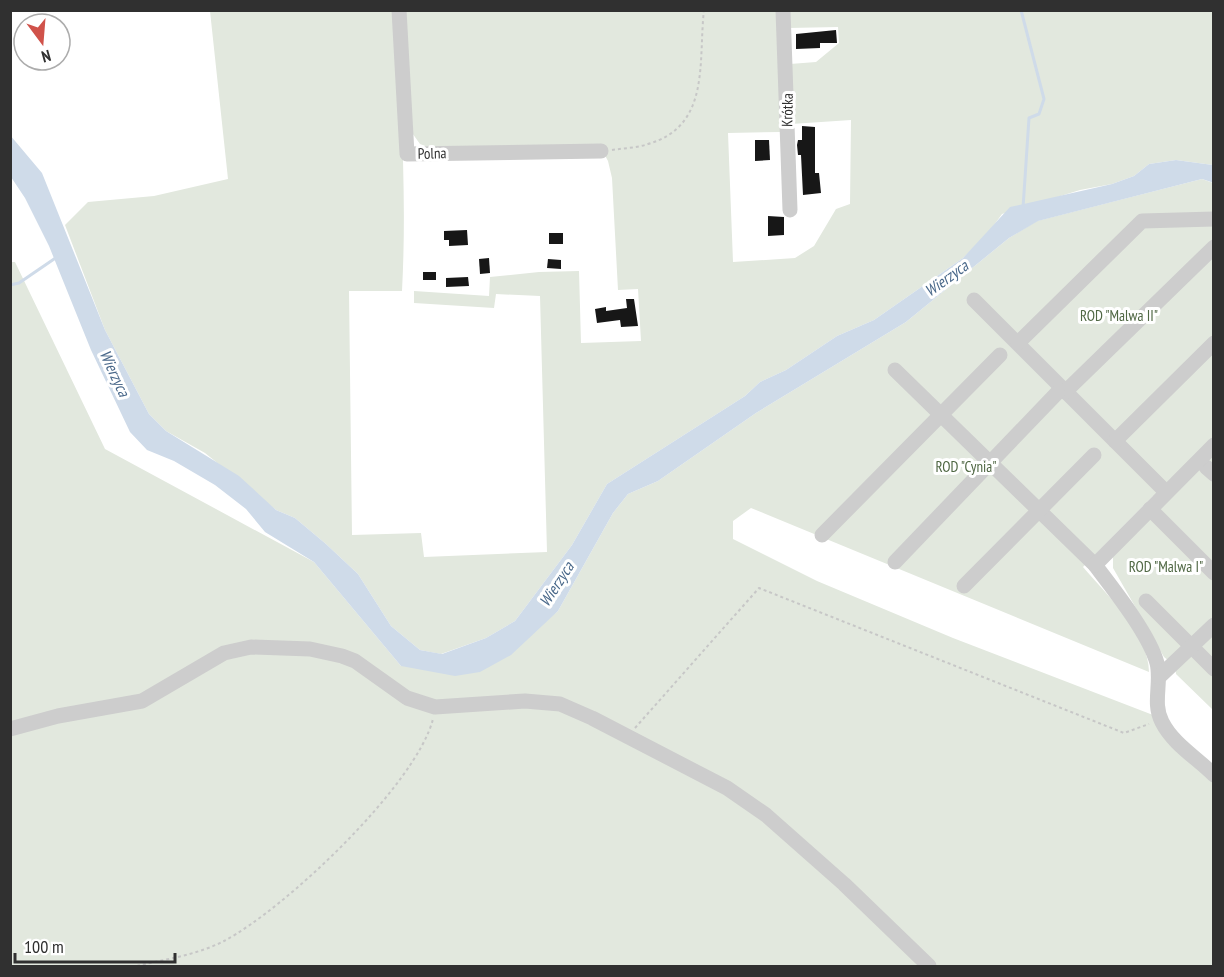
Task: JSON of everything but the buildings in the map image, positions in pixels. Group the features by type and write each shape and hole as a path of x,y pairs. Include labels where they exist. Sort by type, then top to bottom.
{"street":[{"name":"Polna","path":"399,10 407,154 601,151"},
{"name":"Krótka","path":"783,10 790,210"},
{"path":"1018,343 1142,221 1214,219"},
{"path":"895,562 989,463 1214,247"},
{"path":"974,300 1018,343 1061,392 1166,492"},
{"path":"1115,441 1214,343"},
{"path":"822,535 1000,355"},
{"path":"895,370 1092,563 1120,598 1156,661 1159,677 1157,701 1161,720 1175,740 1214,775"},
{"path":"1092,563 1214,445"},
{"path":"964,586 1094,454"},
{"path":"1150,509 1214,573"},
{"path":"1146,601 1214,669"},
{"path":"1159,677 1214,625"},
{"path":"10,729 58,716 142,701 224,653 251,647 310,649 342,656 360,665 407,698 435,707 543,701 574,710 727,788 766,815 844,884 929,966"}],"path":[{"path":"601,151 648,144 675,132 687,118 696,99 700,76 704,10"},
{"path":"627,737 759,588 1124,733 1161,720"},
{"path":"137,966 190,954 221,942 253,925 279,906 327,859 402,777 428,736 435,707"}],"green space":[{"path":"210,11 396,11 404,186 402,291 349,291 352,535 421,533 424,557 547,552 540,296 496,294 494,308 414,303 414,291 489,296 490,277 579,271 581,343 641,341 638,289 618,290 612,178 608,161 601,148 436,150 420,144 410,130 404,11 780,11 780,132 728,133 733,262 795,258 814,246 836,209 850,204 851,120 791,124 790,64 816,62 839,43 838,27 789,28 787,11 1213,11 1213,165 1176,160 1149,164 1134,176 1112,184 1080,190 1002,214 986,236 963,258 874,320 837,336 786,370 760,382 745,396 607,484 572,545 515,621 486,638 441,654 420,650 391,626 358,574 295,518 276,510 205,453 166,431 149,414 105,330 65,225 88,202 154,196 228,179"},
{"path":"1202,179 1213,183 1213,710 1176,674 1175,666 1164,657 1113,568 1113,553 1162,504 1153,496 1083,567 1125,615 1134,629 1142,643 1149,672 751,508 733,521 733,539 817,581 953,638 1153,715 1213,782 1213,966 11,966 11,262 15,262 105,449 314,562 401,666 534,631 558,611 613,513 628,494 658,481 756,413 906,322 1009,238 1037,221"}],"water":[{"name":"Wierzyca","path":"10,135 42,173 105,330 149,414 166,431 239,476 276,510 295,518 358,574 391,626 420,650 442,654 486,638 515,621 572,545 607,484 745,396 760,382 786,370 837,336 874,320 963,258 1010,207 1112,184 1134,176 1149,164 1176,160 1213,165 1214,183 1202,179 1038,221 1009,238 906,322 756,413 658,481 628,494 613,513 558,611 511,655 480,672 455,676 401,666 314,562 265,532 246,509 215,485 174,461 147,450 130,432 91,350 49,246 25,198 11,177"}],"waterway":[{"path":"1021,10 1044,99 1039,114 1029,118 1023,208"},
{"path":"10,285 19,283 57,257"}],"park label":[{"name":"ROD \"Malwa II\"","path":"1119,315"},
{"name":"ROD \"Cynia\"","path":"966,466"},
{"name":"ROD \"Malwa I\"","path":"1166,566"}]}
